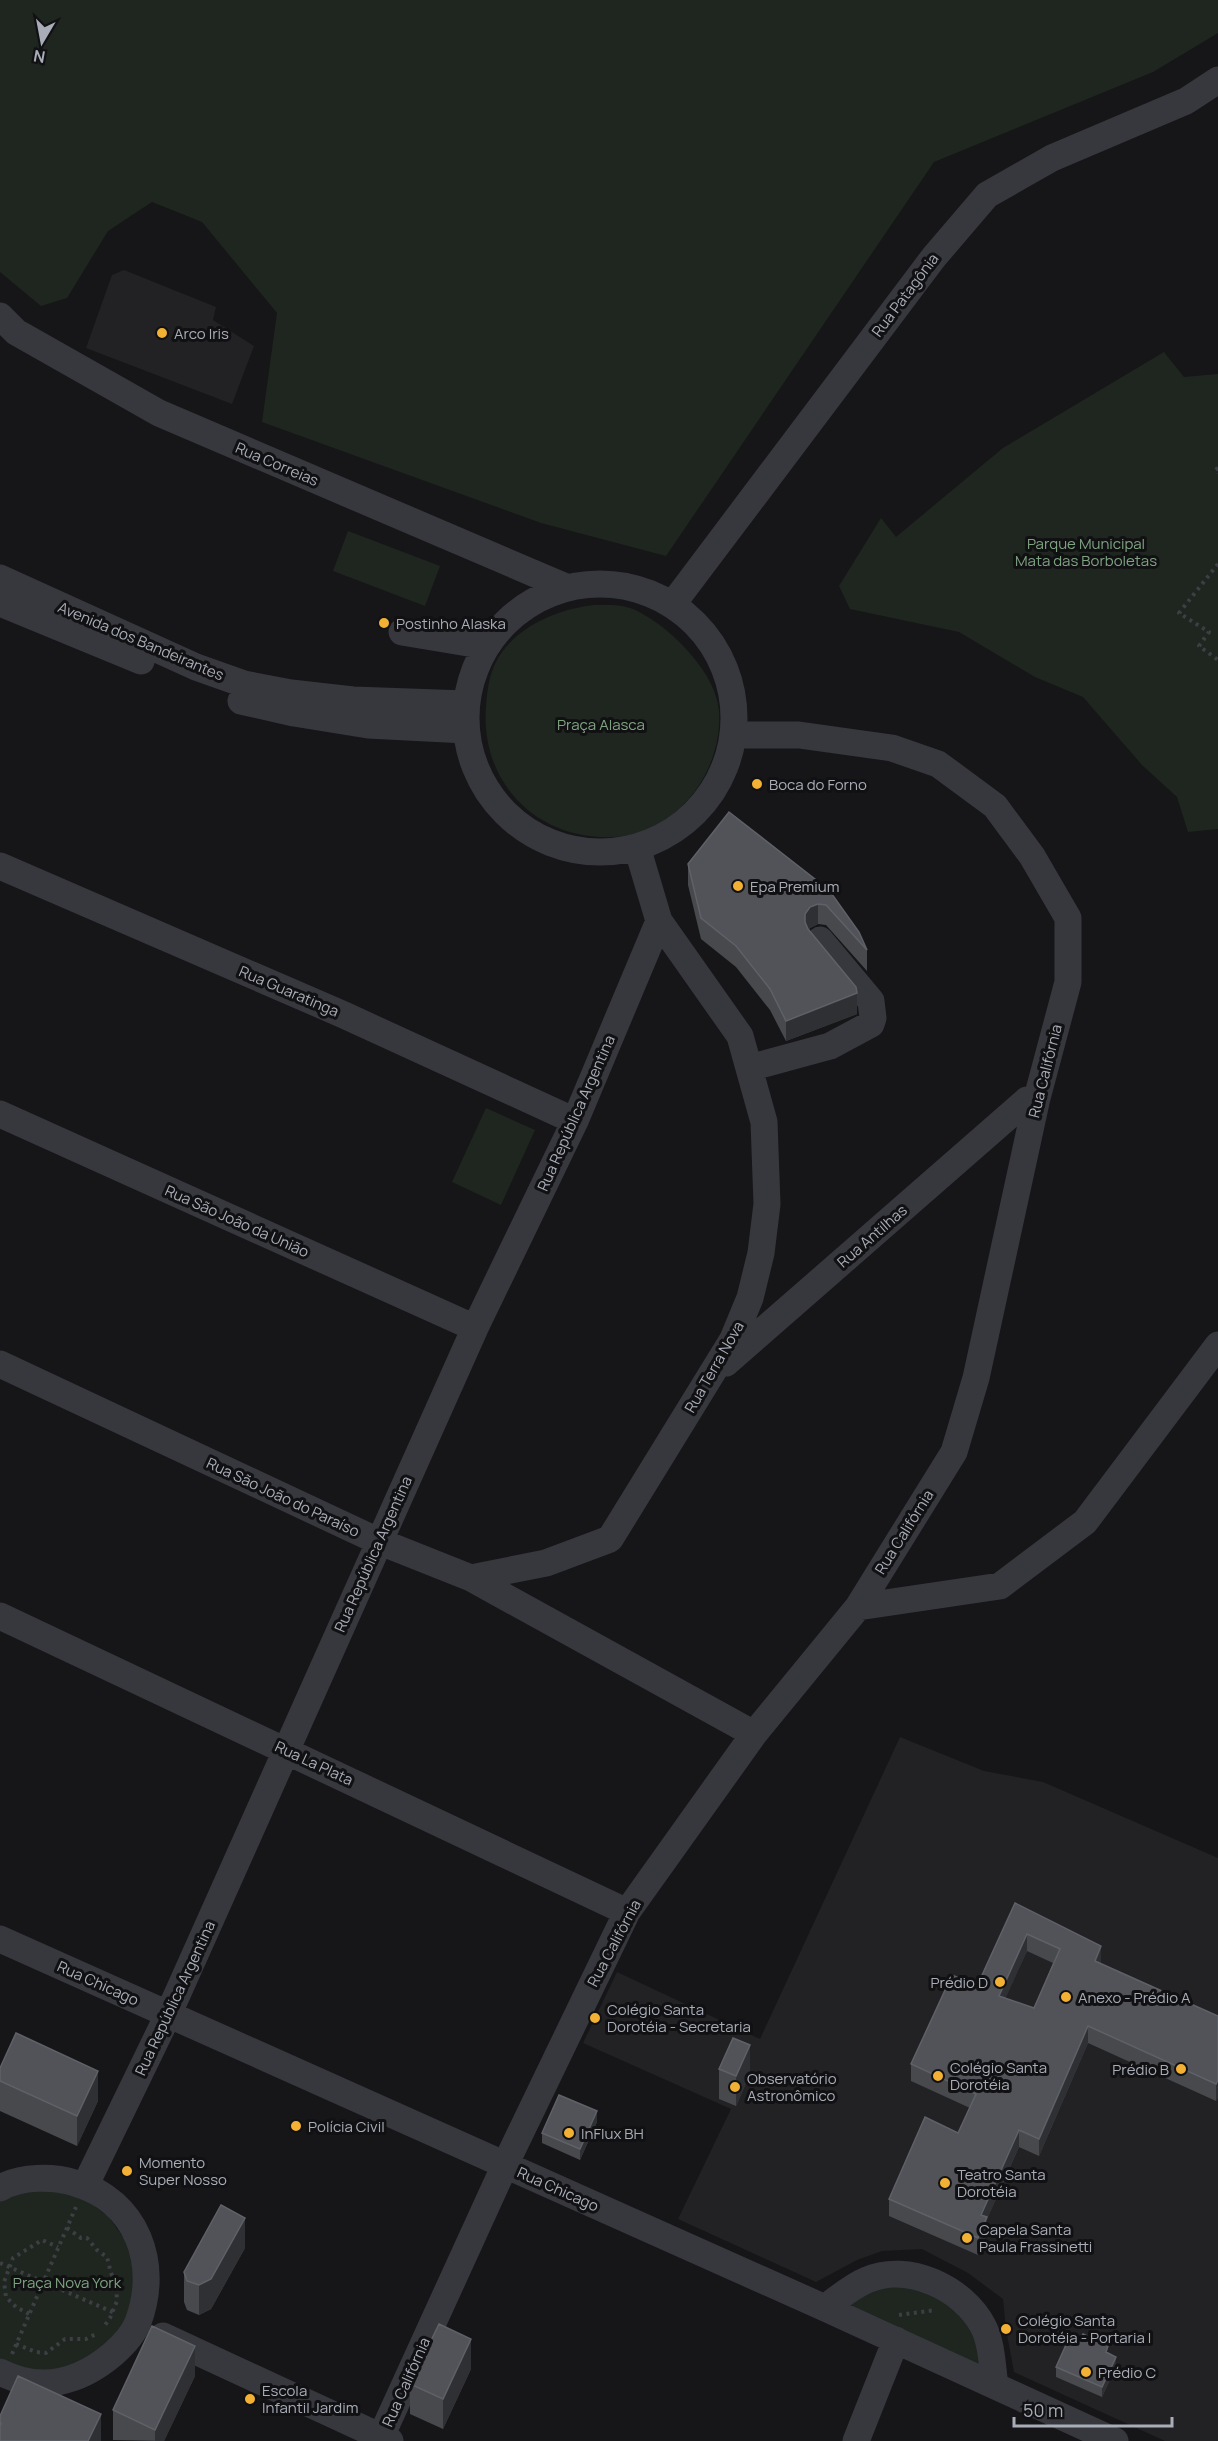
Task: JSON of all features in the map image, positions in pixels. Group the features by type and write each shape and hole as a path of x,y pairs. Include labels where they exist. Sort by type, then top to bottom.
{"street":[{"name":"Rua Patagônia","path":"672,605 934,257 987,195 1052,158 1186,101 1218,80"},
{"name":"Rua Correias","path":"0,316 16,332 159,413 568,588"},
{"name":"Avenida dos Bandeirantes","path":"0,578 196,667 244,684 291,693 466,717"},
{"path":"604,584 639,590 672,605 701,630 722,662 733,698 734,735 728,760 717,784 702,805 684,823 662,837 638,847 598,852 560,846 524,828 495,802 475,768 466,717 472,674 486,646 507,620 535,600 568,588 604,584"},
{"name":"Avenida dos Bandeirantes","path":"0,603 239,700 294,713 368,725 466,717"},
{"path":"402,632 486,646"},
{"name":"Rua Califórnia","path":"384,2440 505,2165 627,1912 754,1734 858,1607 954,1452 976,1378 1037,1098 1068,982 1068,918 1032,856 995,806 938,764 892,748 799,735 734,735"},
{"name":"Rua Terra Nova","path":"471,1578 546,1563 610,1539 734,1339 746,1308 761,1253 767,1204 764,1122 740,1036 659,921 638,847"},
{"name":"Rua Guaratinga","path":"0,866 344,1015 575,1121"},
{"name":"Rua República Argentina","path":"85,2186 168,2015 287,1751 378,1541 475,1329 575,1121 659,921"},
{"path":"749,1068 830,1046 870,1024 873,1018 871,1001 820,940"},
{"name":"Rua Antilhas","path":"710,1377 1028,1100 1037,1098"},
{"name":"Rua São João da União","path":"0,1114 475,1329"},
{"path":"858,1607 1000,1586 1085,1522 1218,1345"},
{"name":"Rua São João do Paraíso","path":"0,1364 378,1541 471,1578 754,1734"},
{"name":"Rua La Plata","path":"0,1616 627,1912"},
{"name":"Rua Chicago","path":"0,1939 825,2308 894,2329 995,2385 1115,2441"},
{"path":"0,2188 7,2184 33,2179 60,2178 85,2186 107,2199 127,2217 142,2243 147,2270 145,2296 138,2324 121,2347 94,2370 64,2381 33,2383 1,2375"},
{"path":"825,2308 869,2278 899,2273 933,2281 960,2297 983,2326 990,2349 995,2385"},
{"path":"138,2324 384,2440"},
{"path":"856,2441 894,2329"}],"path":[{"path":"1218,468 1215,470 1218,473"},
{"path":"1218,564 1179,613 1209,632 1199,646 1218,660"},
{"path":"1,2375 85,2186"},
{"path":"16,2344 36,2352 46,2353 65,2339 86,2339 100,2332 113,2312 117,2301 116,2285 107,2257 97,2250 87,2238 81,2238 67,2228"},
{"path":"29,2314 16,2307 6,2297 4,2282 9,2267 13,2258 42,2240 58,2247"},
{"path":"0,2263 138,2324"},
{"path":"894,2329 919,2312 946,2310"}],"shaded area":[{"name":"Arco Iris","path":"124,270 216,307 213,320 254,346 232,404 86,348 112,275"},
{"name":"Colégio Santa Dorotéia","path":"900,1737 984,1771 1043,1782 1218,1858 1218,2441 1165,2441 1014,2372 1003,2299 968,2273 922,2249 882,2251 857,2260 816,2282 678,2219 731,2109 583,2043 617,1972 760,2039"}],"green space":[{"path":"0,0 1218,0 1218,33 1153,72 934,162 666,556 541,523 262,422 277,313 202,222 152,202 108,231 67,298 41,306 0,272"},
{"name":"Parque Municipal Mata das Borboletas","path":"1164,352 1184,377 1218,374 1218,829 1188,832 1177,797 1142,765 1083,697 1035,677 959,632 850,609 839,586 881,518 896,537 1003,448"},
{"path":"348,531 440,566 425,606 333,571"},
{"name":"Praça Alasca","path":"594,605 616,605 630,608 658,624 673,636 687,650 709,680 719,711 718,734 713,756 692,795 676,812 658,824 637,833 614,837 586,836 561,829 539,818 519,802 504,783 493,760 487,735 486,707 489,684 496,662 513,639 551,616"},
{"path":"486,1108 535,1130 501,1205 452,1182"},
{"name":"Praça Nova York","path":"56,2190 86,2200 109,2217 125,2240 134,2267 134,2296 125,2323 109,2346 59,2372 30,2372 0,2362 0,2201 24,2191"},
{"path":"921,2286 971,2323 983,2367 844,2304 873,2288"}],"building":[{"path":"729,812 829,890 859,932 867,950 826,905 818,904 810,907 805,914 808,929 856,987 857,993 786,1021 770,989 736,946 701,918 688,864"},
{"path":"1015,1903 1101,1946 1095,1961 1218,2016 1218,2080 1216,2084 1088,2026 1039,2139 1019,2130 981,2215 987,2217 978,2238 889,2199 925,2117 958,2133 976,2094 911,2064 952,1975 977,1986","holes":["1027,1934 1060,1949 1034,2008 999,1996"]},
{"path":"16,2033 98,2071 77,2116 0,2081 0,2068"},
{"path":"733,2038 750,2045 736,2076 719,2069"},
{"name":"InFlux BH","path":"559,2095 597,2111 580,2149 542,2133"},
{"path":"221,2205 245,2218 211,2279 199,2285 187,2281 184,2272"},
{"path":"439,2324 471,2339 443,2399 410,2384"},
{"path":"152,2326 195,2346 155,2430 113,2410"},
{"name":"Prédio C","path":"1083,2334 1108,2346 1106,2352 1116,2357 1102,2387 1056,2367 1070,2336 1080,2340"},
{"path":"18,2376 101,2414 88,2441 0,2441 0,2416"}],"place":[{"name":"Arco Iris","path":"162,333"},
{"name":"Postinho Alaska","path":"384,623"},
{"name":"Boca do Forno","path":"757,784"},
{"name":"Epa Premium","path":"738,886"},
{"name":"Prédio D","path":"1000,1982"},
{"name":"Anexo - Prédio A","path":"1066,1997"},
{"name":"Colégio Santa Dorotéia - Secretaria","path":"595,2018"},
{"name":"Prédio B","path":"1181,2069"},
{"name":"Colégio Santa Dorotéia","path":"938,2076"},
{"name":"Observatório Astronômico","path":"735,2087"},
{"name":"Polícia Civil","path":"296,2126"},
{"name":"InFlux BH","path":"569,2133"},
{"name":"Momento Super Nosso","path":"127,2171"},
{"name":"Teatro Santa Dorotéia","path":"945,2183"},
{"name":"Capela Santa Paula Frassinetti","path":"967,2238"},
{"name":"Colégio Santa Dorotéia - Portaria I","path":"1006,2329"},
{"name":"Prédio C","path":"1086,2372"},
{"name":"Escola Infantil Jardim","path":"250,2399"}]}
